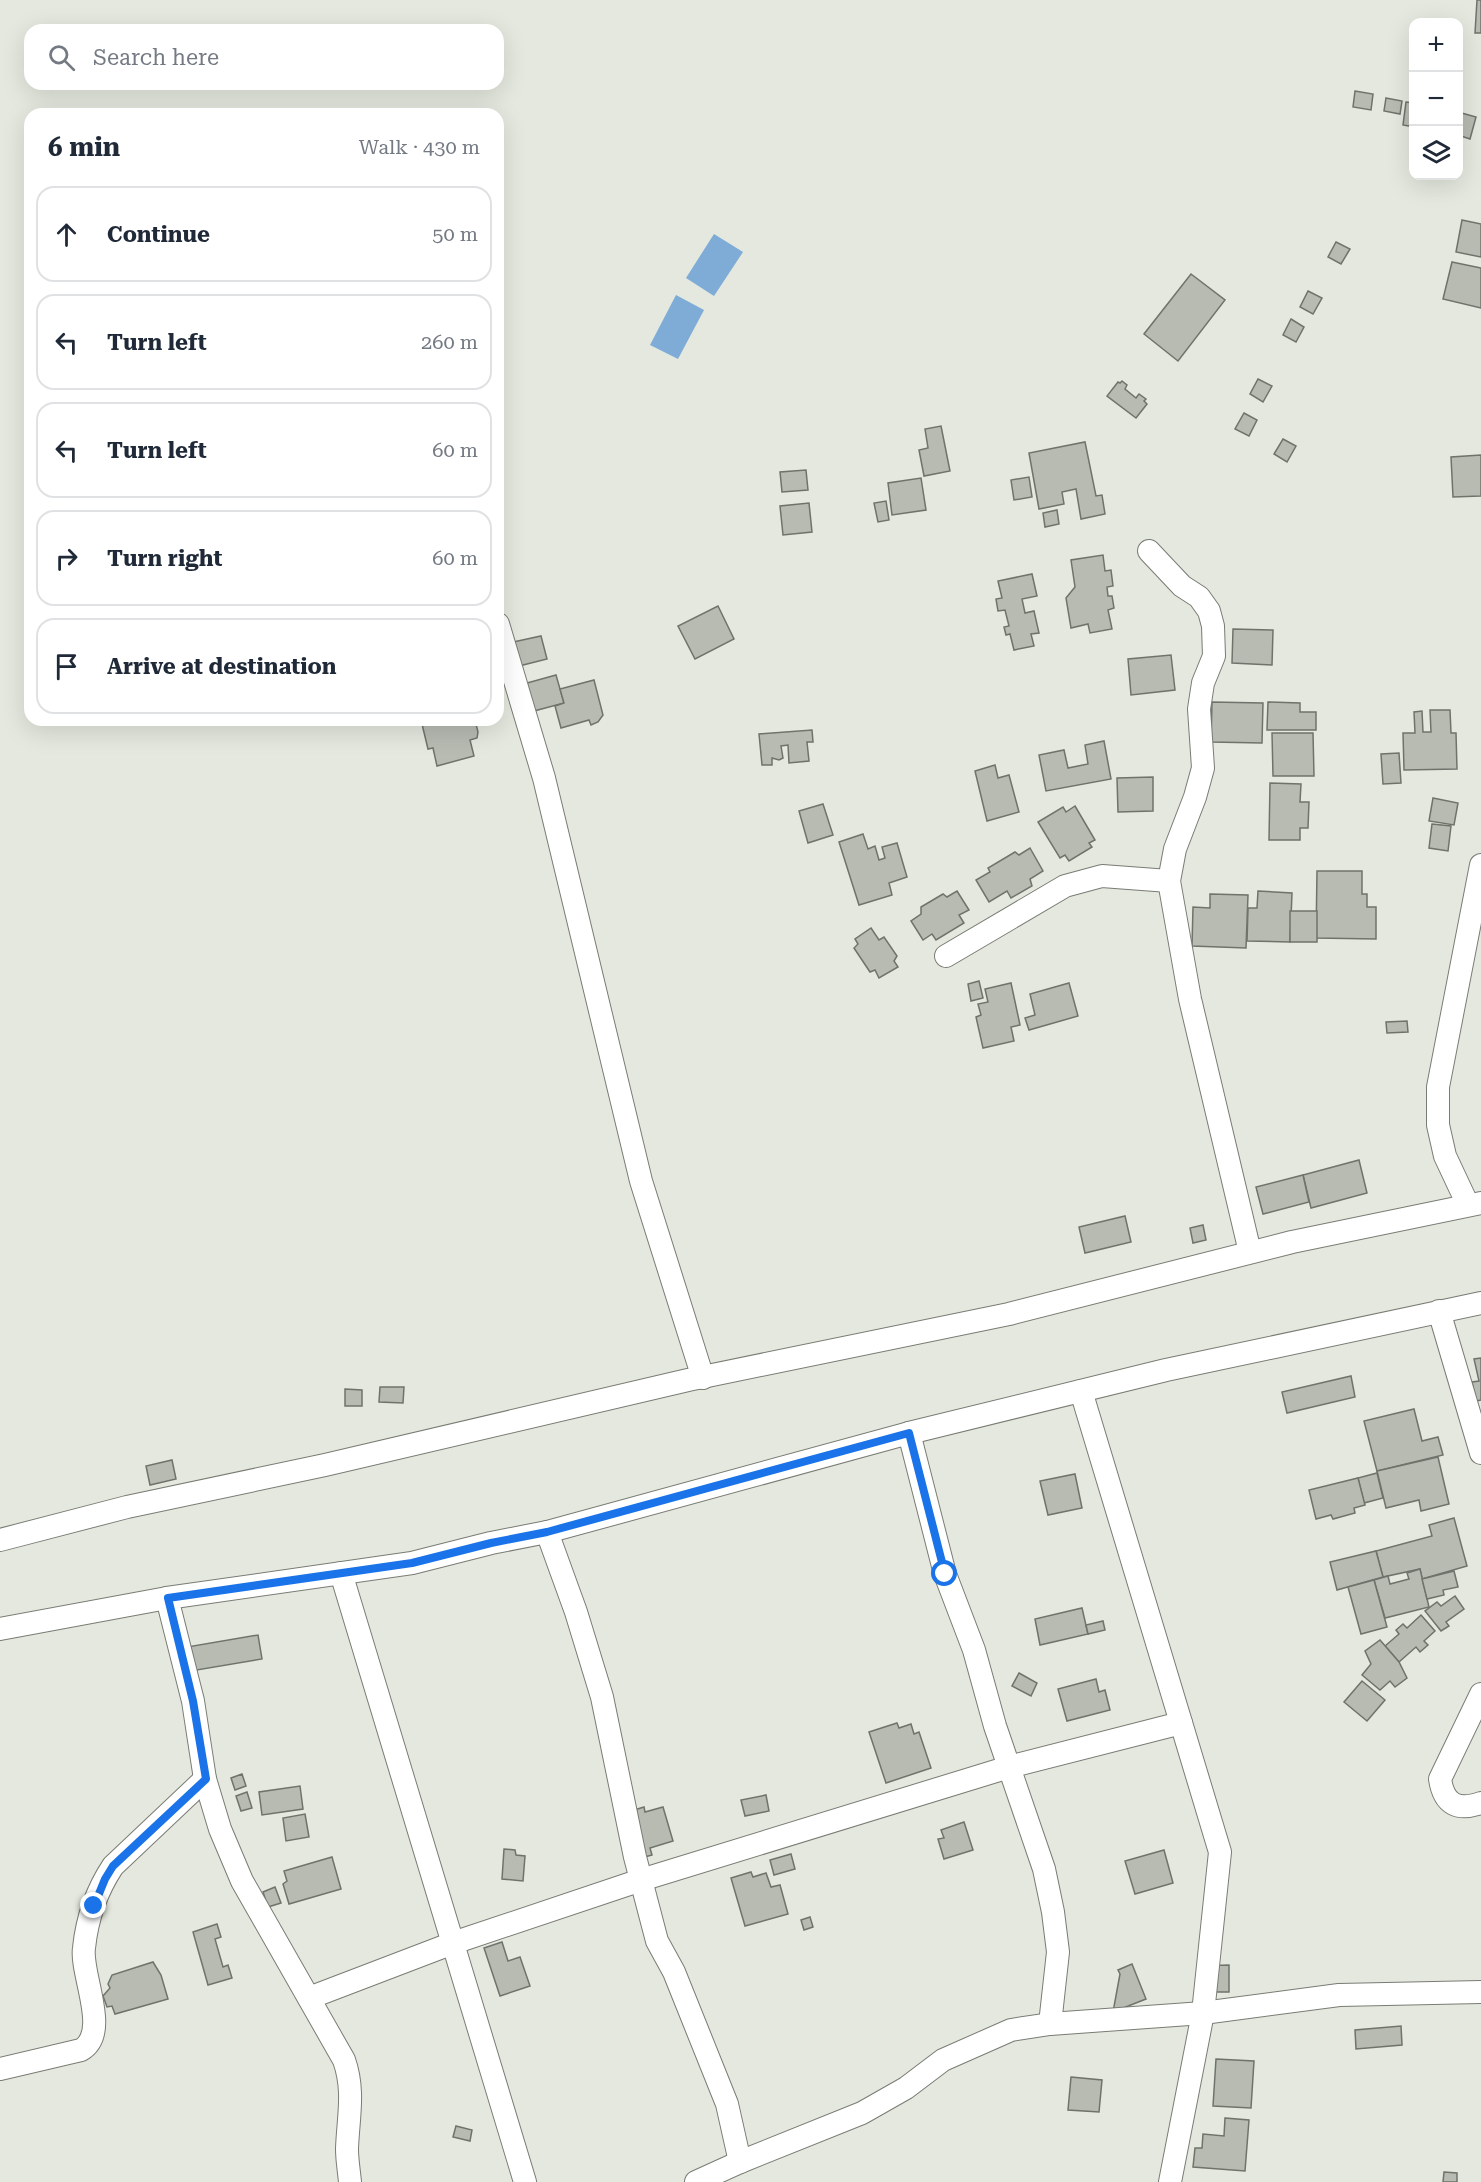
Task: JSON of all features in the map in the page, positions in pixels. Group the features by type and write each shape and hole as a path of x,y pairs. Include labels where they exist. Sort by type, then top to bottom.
{"street":[{"path":"1149,551 1182,586 1199,597 1209,611 1213,626 1214,656 1203,683 1199,709 1203,768 1195,797 1175,849 1169,881 1190,999 1250,1252"},
{"path":"504,644 544,778 641,1181 703,1378"},
{"path":"0,1540 127,1507 325,1465 703,1378 1009,1314 1250,1252 1474,1204 1445,1156 1438,1125 1438,1087 1481,866"},
{"path":"946,956 1065,886 1102,876 1169,881"},
{"path":"0,1629 168,1598 412,1563 491,1543 547,1532 909,1433 1178,1367 1481,1303"},
{"path":"1439,1311 1481,1453"},
{"path":"1081,1391 1220,1852 1203,2013 1170,2182"},
{"path":"909,1433 945,1574 974,1650 994,1726 1044,1869 1058,1952 1050,2024"},
{"path":"547,1532 576,1612 602,1697 657,1941 674,1972 726,2104 740,2162"},
{"path":"341,1573 525,2182"},
{"path":"168,1598 193,1701 206,1779 220,1829 242,1881 344,2060 350,2077 351,2110 347,2151 350,2182"},
{"path":"1481,1694 1440,1779 1442,1791 1447,1799 1457,1806 1472,1806 1481,1803"},
{"path":"309,1998 453,1943 642,1880 1009,1767 1181,1722"},
{"path":"0,2069 81,2050 91,2041 94,2020 91,1990 83,1965 83,1950 88,1923 105,1879 113,1866 206,1779"},
{"path":"696,2182 740,2162 862,2114 906,2088 944,2060 1011,2030 1050,2024 1203,2013 1339,1995 1481,1992"}],"water":[{"path":"714,234 743,252 714,296 686,278"},
{"path":"676,295 704,310 678,359 650,345"}],"building":[{"path":"1477,0 1481,0 1481,33 1475,33"},
{"path":"1355,91 1373,94 1371,110 1353,107"},
{"path":"1386,98 1402,101 1400,114 1384,111"},
{"path":"1406,102 1409,102 1409,126 1403,125"},
{"path":"1463,113 1476,117 1470,139 1463,137"},
{"path":"1462,220 1481,224 1481,257 1456,252"},
{"path":"1336,242 1350,249 1341,264 1328,257"},
{"path":"1452,262 1481,268 1481,308 1443,299"},
{"path":"1191,274 1225,300 1178,361 1144,334"},
{"path":"1308,291 1322,298 1313,314 1300,307"},
{"path":"1291,319 1304,327 1296,342 1283,335"},
{"path":"1258,379 1272,386 1263,402 1250,394"},
{"path":"1122,381 1127,385 1125,389 1136,398 1139,394 1146,399 1144,401 1147,404 1136,418 1107,396 1118,382"},
{"path":"1244,413 1257,420 1249,436 1235,429"},
{"path":"941,426 950,471 924,476 919,450 928,448 925,429"},
{"path":"1283,439 1296,446 1287,462 1274,454"},
{"path":"1085,442 1096,496 1102,495 1105,514 1081,519 1076,489 1062,492 1064,504 1039,509 1029,453"},
{"path":"1481,455 1481,496 1453,497 1451,457"},
{"path":"806,470 808,490 782,492 780,472"},
{"path":"1029,477 1032,497 1014,500 1011,480"},
{"path":"921,478 926,510 892,515 888,483"},
{"path":"886,501 889,520 878,522 874,503"},
{"path":"809,503 812,532 783,535 780,506"},
{"path":"1057,510 1059,524 1045,527 1043,513"},
{"path":"1103,555 1105,571 1111,570 1113,586 1107,587 1108,596 1112,596 1114,608 1108,610 1112,629 1090,633 1088,624 1071,628 1066,598 1075,587 1071,560"},
{"path":"1032,574 1037,596 1022,599 1025,613 1034,611 1039,633 1031,634 1034,646 1014,650 1010,634 1006,635 1004,627 1009,626 1005,610 998,611 996,599 1002,598 998,581"},
{"path":"718,606 734,639 695,659 678,626"},
{"path":"1233,629 1273,630 1272,665 1232,663"},
{"path":"541,636 547,659 519,666 513,642"},
{"path":"1171,655 1175,690 1131,695 1128,659"},
{"path":"556,675 564,703 534,711 527,683"},
{"path":"594,680 603,715 598,722 591,725 589,720 561,728 555,706 564,703 560,689"},
{"path":"1212,702 1263,703 1262,743 1211,742"},
{"path":"1268,702 1300,703 1300,712 1316,712 1316,730 1267,730"},
{"path":"1430,710 1450,710 1451,733 1456,733 1457,769 1404,770 1403,733 1415,733 1414,712 1422,711 1423,732 1431,732"},
{"path":"422,726 476,726 477,738 470,740 474,756 437,766 433,748 428,749"},
{"path":"812,730 813,742 807,742 809,761 789,763 788,745 781,746 783,758 779,760 772,758 772,765 762,765 759,734"},
{"path":"1272,733 1313,733 1314,776 1273,776"},
{"path":"1104,741 1111,779 1046,791 1039,755 1064,750 1068,768 1088,764 1085,745"},
{"path":"1399,753 1401,783 1383,784 1381,754"},
{"path":"995,765 998,778 1009,775 1019,812 987,821 975,771"},
{"path":"1153,777 1153,811 1118,812 1117,778"},
{"path":"1270,783 1301,784 1300,802 1309,802 1308,828 1300,828 1300,840 1269,840"},
{"path":"1433,798 1458,803 1454,825 1429,821"},
{"path":"823,804 833,835 808,843 799,811"},
{"path":"1075,806 1095,840 1089,843 1092,847 1069,861 1065,855 1060,858 1038,822 1063,807 1066,812"},
{"path":"1432,824 1451,826 1448,851 1429,848"},
{"path":"863,834 868,849 875,846 879,860 885,858 882,847 897,843 907,877 889,883 892,895 859,905 839,842"},
{"path":"1030,848 1043,871 1030,879 1032,886 1011,898 1007,891 989,902 976,880 990,872 988,868 1015,852 1019,855"},
{"path":"1317,871 1362,871 1362,894 1367,894 1367,907 1376,907 1376,939 1316,938"},
{"path":"957,891 969,910 959,915 964,923 936,940 932,934 923,940 911,921 921,914 921,907 943,894 947,897"},
{"path":"1258,891 1292,893 1290,942 1247,941 1248,908 1257,908"},
{"path":"1210,894 1248,895 1246,948 1192,946 1193,907 1210,908"},
{"path":"1290,911 1317,911 1317,942 1290,942"},
{"path":"871,928 879,940 884,937 897,956 894,961 898,967 879,978 875,970 870,972 854,948 858,944 855,939"},
{"path":"979,981 983,998 971,1001 968,984"},
{"path":"1011,983 1020,1025 1011,1027 1014,1041 983,1048 976,1017 981,1015 978,1004 988,1002 985,989"},
{"path":"1069,983 1078,1016 1029,1030 1025,1018 1035,1015 1030,994"},
{"path":"1407,1021 1408,1032 1387,1033 1386,1022"},
{"path":"1359,1160 1367,1193 1311,1208 1303,1175"},
{"path":"1303,1175 1309,1202 1263,1214 1256,1187"},
{"path":"1125,1216 1131,1242 1085,1253 1079,1227"},
{"path":"1203,1225 1206,1240 1193,1243 1190,1228"},
{"path":"1481,1358 1481,1400 1476,1401 1472,1382 1479,1381 1474,1359"},
{"path":"1351,1376 1355,1397 1287,1413 1282,1392"},
{"path":"380,1387 404,1387 403,1403 379,1402"},
{"path":"345,1389 362,1390 362,1406 345,1406"},
{"path":"1414,1409 1422,1441 1438,1437 1443,1455 1377,1471 1364,1421"},
{"path":"1438,1457 1449,1504 1421,1511 1419,1500 1386,1508 1377,1471"},
{"path":"172,1460 176,1479 150,1485 146,1466"},
{"path":"1377,1473 1383,1498 1364,1503 1358,1478"},
{"path":"1075,1474 1082,1508 1048,1515 1040,1481"},
{"path":"1358,1478 1365,1505 1354,1508 1355,1513 1333,1519 1331,1515 1316,1519 1309,1490"},
{"path":"1454,1518 1467,1566 1422,1579 1420,1569 1383,1577 1376,1551 1432,1536 1429,1525"},
{"path":"1376,1551 1383,1577 1337,1590 1330,1562"},
{"path":"1420,1569 1429,1607 1385,1618 1374,1580 1388,1576 1390,1584 1409,1579 1407,1573"},
{"path":"1454,1571 1458,1587 1443,1590 1444,1595 1427,1599 1422,1579"},
{"path":"1374,1580 1387,1627 1361,1634 1348,1587"},
{"path":"1455,1596 1464,1609 1446,1622 1449,1626 1441,1631 1425,1611 1437,1602 1441,1606"},
{"path":"1082,1608 1088,1634 1040,1645 1035,1619"},
{"path":"1421,1615 1435,1631 1424,1641 1428,1645 1420,1652 1416,1647 1399,1662 1385,1646 1399,1634 1396,1630 1403,1624 1407,1628"},
{"path":"1103,1621 1105,1630 1088,1634 1086,1625"},
{"path":"258,1635 262,1659 191,1671 187,1647"},
{"path":"1380,1640 1399,1662 1407,1678 1395,1687 1390,1681 1380,1690 1362,1675 1371,1664 1365,1651"},
{"path":"1019,1673 1037,1683 1031,1696 1012,1686"},
{"path":"1096,1679 1099,1692 1105,1690 1110,1710 1067,1721 1058,1689"},
{"path":"1362,1681 1385,1700 1367,1721 1344,1702"},
{"path":"897,1723 899,1728 911,1724 914,1734 919,1732 931,1768 886,1783 869,1732"},
{"path":"242,1774 246,1786 235,1790 231,1778"},
{"path":"300,1786 303,1809 262,1815 259,1792"},
{"path":"247,1792 252,1808 241,1811 236,1796"},
{"path":"766,1795 769,1811 745,1816 741,1800"},
{"path":"644,1807 645,1812 663,1807 673,1841 650,1848 652,1855 641,1858 634,1810"},
{"path":"305,1814 309,1837 286,1841 283,1818"},
{"path":"964,1822 973,1850 944,1859 938,1839 944,1838 941,1830"},
{"path":"504,1849 515,1850 516,1855 525,1856 523,1881 502,1879"},
{"path":"1164,1850 1173,1883 1135,1894 1125,1861"},
{"path":"791,1854 795,1869 774,1875 770,1860"},
{"path":"332,1857 341,1889 289,1904 283,1884 287,1881 284,1871"},
{"path":"751,1872 753,1877 766,1873 771,1887 780,1885 788,1914 745,1926 731,1878"},
{"path":"275,1887 281,1903 268,1907 263,1892"},
{"path":"810,1917 813,1927 804,1930 801,1920"},
{"path":"217,1924 221,1937 215,1939 223,1967 228,1965 232,1978 208,1985 193,1932"},
{"path":"502,1942 508,1961 520,1957 530,1986 500,1996 484,1948"},
{"path":"153,1962 161,1975 168,1999 115,2014 112,2006 107,2007 103,1996 110,1988 108,1984 112,1975"},
{"path":"1132,1964 1146,1999 1113,2012 1120,1974 1118,1970"},
{"path":"1229,1965 1229,1992 1198,1992 1197,1966"},
{"path":"1401,2026 1402,2045 1356,2049 1355,2030"},
{"path":"1216,2059 1254,2061 1251,2108 1213,2106"},
{"path":"1071,2077 1102,2080 1099,2112 1068,2110"},
{"path":"1225,2118 1249,2120 1245,2171 1193,2167 1195,2148 1202,2148 1203,2134 1224,2136"},
{"path":"456,2126 472,2130 470,2141 453,2137"},
{"path":"1444,2172 1457,2173 1457,2182 1443,2182"}],"route":[{"path":"94,1906 113,1866 206,1779 193,1701 168,1598 412,1563 491,1543 547,1532 909,1433 945,1574"}]}
